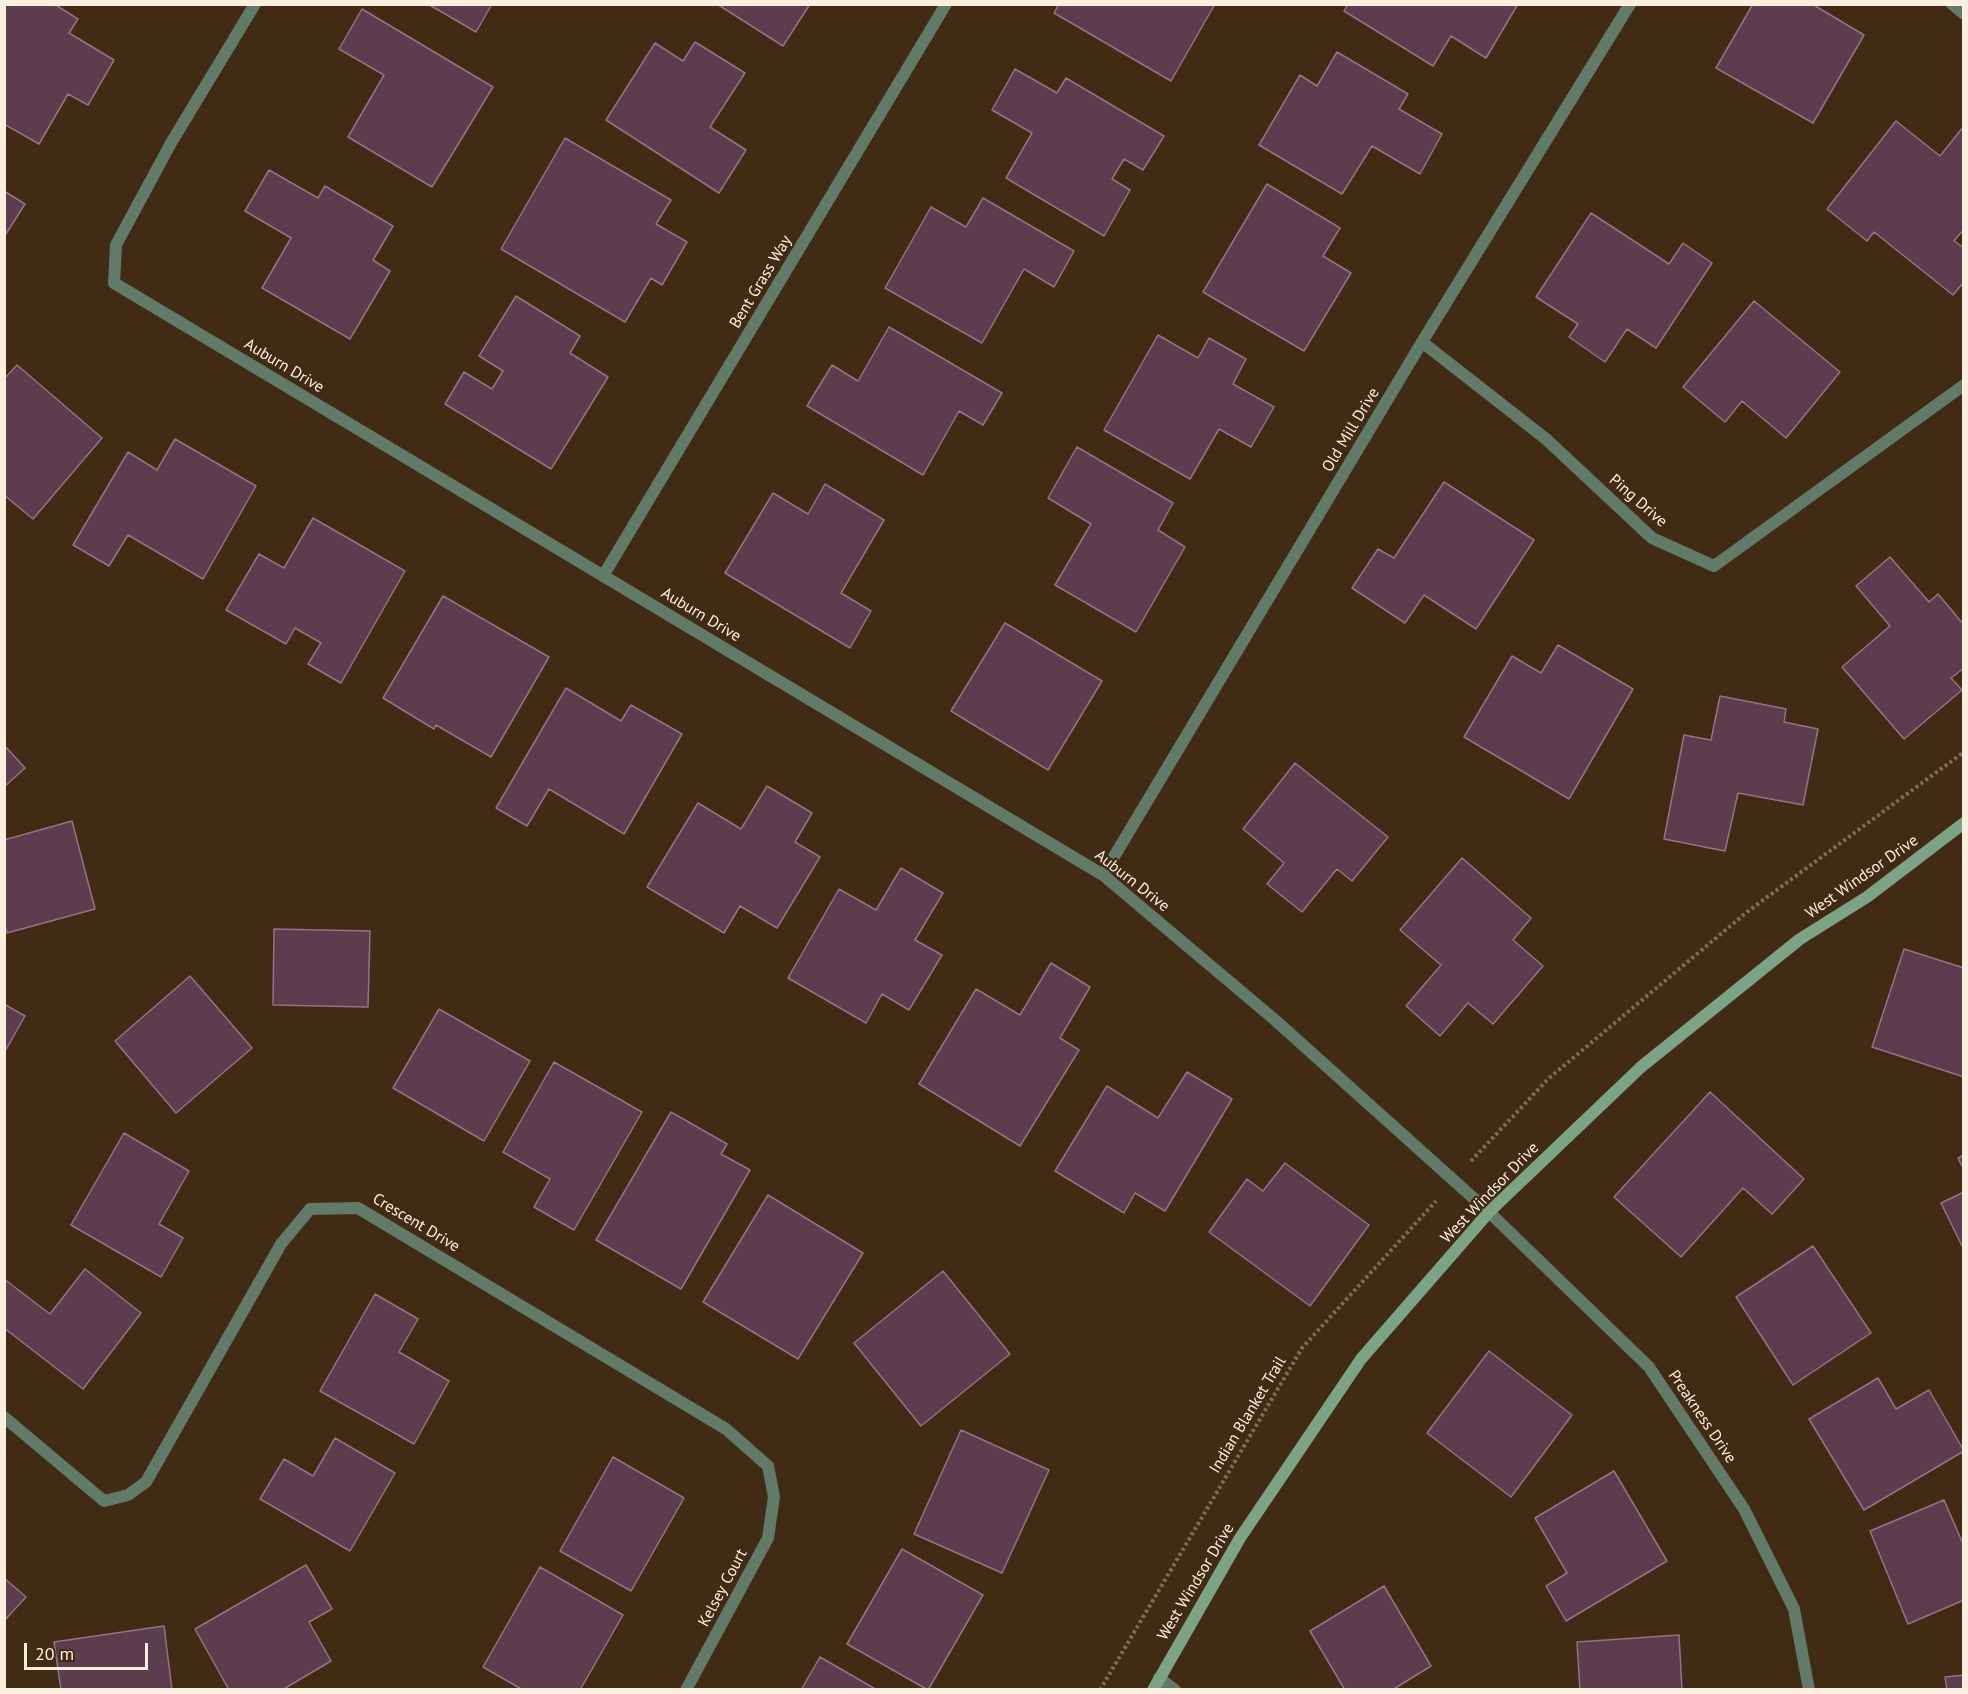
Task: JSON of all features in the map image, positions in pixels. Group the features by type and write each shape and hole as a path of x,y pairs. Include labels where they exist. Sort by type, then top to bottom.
{"street":[{"name":"Auburn Drive","path":"255,4 171,143 116,244 114,283 1103,875 1275,1020 1489,1212"},
{"name":"Bent Grass Way","path":"603,576 946,4"},
{"name":"Old Mill Drive","path":"1103,875 1422,342 1630,4"},
{"path":"1952,4 1964,14"},
{"name":"Ping Drive","path":"1422,342 1546,439 1652,538 1714,566 1964,385"},
{"name":"West Windsor Drive","path":"1153,1689 1240,1539 1361,1359 1489,1212 1650,1060 1800,939 1867,897 1964,823"},
{"name":"Crescent Drive","path":"4,1417 104,1501 128,1495 146,1482 282,1244 310,1209 358,1208 726,1429 768,1466 774,1497"},
{"name":"Preakness Drive","path":"1489,1212 1649,1367 1743,1509 1794,1609 1809,1689"},
{"name":"Kelsey Court","path":"686,1689 768,1538 774,1497"},
{"path":"1159,1678 1174,1689"}],"path":[{"name":"Indian Blanket Trail","path":"1100,1689 1302,1348 1454,1180 1548,1079 1720,934 1964,752"}],"building":[{"path":"4,4 54,4 78,19 69,33 114,60 88,105 68,94 39,144 4,124"},
{"path":"428,4 492,4 476,32"},
{"path":"717,4 810,4 783,46"},
{"path":"1059,4 1215,4 1171,81 1054,13"},
{"path":"1348,4 1518,4 1486,58 1451,36 1433,66 1344,11"},
{"path":"1753,4 1812,4 1864,35 1813,123 1716,68"},
{"path":"362,9 493,87 432,187 348,137 384,75 339,49"},
{"path":"695,42 745,73 710,127 746,150 719,193 606,120 655,43 683,61"},
{"path":"1337,52 1408,94 1399,109 1442,134 1420,174 1372,146 1342,194 1259,145 1300,75 1317,86"},
{"path":"1015,69 1057,93 1066,78 1164,136 1143,170 1124,159 1112,179 1130,190 1104,236 1006,178 1032,133 992,110"},
{"path":"1896,121 1940,156 1964,126 1964,229 1954,241 1964,248 1964,282 1953,295 1874,232 1867,241 1827,209"},
{"path":"565,138 671,200 656,224 687,242 662,285 651,278 625,322 501,249"},
{"path":"269,170 318,198 325,186 393,226 373,260 390,271 350,339 262,288 291,238 245,211"},
{"path":"1267,184 1340,228 1323,256 1351,273 1304,351 1203,292"},
{"path":"4,191 25,204 4,237"},
{"path":"983,198 1074,251 1054,287 1024,269 982,343 885,288 931,207 966,227"},
{"path":"1591,213 1669,264 1683,243 1712,263 1656,348 1627,329 1605,362 1569,337 1578,324 1536,297"},
{"path":"516,296 580,336 570,353 608,377 551,469 445,404 464,372 492,389 503,371 479,356"},
{"path":"1754,301 1840,372 1786,438 1742,401 1725,422 1683,387"},
{"path":"889,327 1002,393 983,425 959,411 923,475 807,406 832,365 858,381"},
{"path":"1158,335 1198,358 1209,338 1246,359 1233,384 1274,407 1251,447 1219,429 1190,479 1104,430"},
{"path":"17,365 102,438 33,519 4,495 4,379"},
{"path":"175,439 256,486 203,579 128,535 109,566 73,545 128,452 157,470"},
{"path":"1077,447 1173,503 1158,530 1185,547 1136,632 1055,585 1091,524 1048,498"},
{"path":"1444,482 1534,540 1476,629 1424,595 1405,623 1352,588 1378,549 1394,558"},
{"path":"825,484 884,520 841,593 871,611 850,648 725,573 773,493 808,514"},
{"path":"313,518 405,571 341,683 308,664 321,643 295,628 286,644 226,610 259,554 284,568"},
{"path":"1890,557 1929,602 1938,594 1964,625 1964,668 1951,678 1962,690 1904,739 1842,667 1890,626 1856,586"},
{"path":"443,596 549,657 491,757 436,725 434,729 383,698"},
{"path":"1005,623 1102,681 1048,770 951,711"},
{"path":"1558,645 1633,689 1569,799 1464,737 1512,656 1541,673"},
{"path":"566,688 621,721 631,705 682,734 624,834 549,789 527,826 496,808"},
{"path":"1720,696 1786,709 1784,722 1818,729 1803,805 1738,793 1725,851 1664,839 1684,735 1711,740"},
{"path":"4,745 25,768 4,787"},
{"path":"1295,763 1388,837 1352,881 1337,869 1302,912 1267,884 1284,863 1243,829"},
{"path":"767,786 812,813 795,842 820,857 777,928 740,906 724,933 647,887 698,803 741,829"},
{"path":"72,821 95,909 7,933 4,921 4,840"},
{"path":"1462,858 1531,918 1513,940 1543,966 1493,1024 1468,1003 1440,1036 1406,1006 1441,965 1400,930"},
{"path":"901,868 943,893 915,940 942,955 909,1010 882,994 866,1023 788,978 839,889 876,910"},
{"path":"274,929 370,931 368,1007 273,1005"},
{"path":"1904,949 1964,968 1964,1077 1872,1047"},
{"path":"1051,963 1090,987 1060,1038 1079,1050 1020,1146 919,1084 976,989 1020,1015"},
{"path":"190,976 252,1048 176,1113 115,1041"},
{"path":"4,1004 25,1016 4,1053"},
{"path":"439,1009 530,1061 484,1141 393,1088"},
{"path":"554,1062 642,1112 574,1230 534,1207 550,1179 503,1152"},
{"path":"1187,1072 1232,1099 1165,1211 1135,1193 1124,1213 1055,1171 1107,1086 1158,1118"},
{"path":"1710,1092 1804,1179 1772,1214 1743,1188 1681,1257 1614,1197"},
{"path":"671,1112 727,1144 721,1154 750,1170 681,1289 596,1240"},
{"path":"124,1133 189,1171 159,1224 183,1238 161,1277 71,1225"},
{"path":"1964,1155 1964,1170 1958,1158"},
{"path":"1285,1163 1369,1225 1310,1306 1209,1232 1247,1179 1263,1191"},
{"path":"1964,1192 1964,1250 1941,1203"},
{"path":"768,1195 863,1253 798,1359 703,1302"},
{"path":"1813,1246 1871,1333 1793,1385 1736,1297"},
{"path":"85,1269 141,1313 83,1389 4,1328 4,1279 50,1314"},
{"path":"943,1271 1010,1354 921,1426 854,1343"},
{"path":"375,1294 418,1319 399,1352 449,1381 414,1444 320,1391"},
{"path":"1489,1351 1572,1415 1511,1497 1427,1433"},
{"path":"1878,1378 1896,1409 1929,1390 1964,1451 1864,1510 1809,1419"},
{"path":"961,1430 1049,1470 1002,1573 914,1534"},
{"path":"335,1438 395,1473 350,1551 260,1499 284,1459 313,1476"},
{"path":"613,1457 684,1498 631,1591 560,1551"},
{"path":"1614,1471 1667,1561 1566,1621 1546,1586 1567,1573 1535,1518"},
{"path":"1944,1500 1964,1546 1964,1600 1908,1624 1870,1531"},
{"path":"902,1549 983,1595 928,1690 847,1644"},
{"path":"306,1565 332,1609 309,1622 331,1661 282,1690 229,1690 195,1629"},
{"path":"540,1567 623,1615 580,1690 523,1690 483,1667"},
{"path":"4,1578 26,1597 4,1621"},
{"path":"1384,1586 1431,1666 1392,1690 1345,1690 1310,1631"},
{"path":"164,1626 172,1690 61,1690 54,1642"},
{"path":"1679,1635 1682,1690 1580,1690 1577,1642"},
{"path":"820,1657 877,1690 801,1690"},
{"path":"1964,1675 1964,1690 1947,1690 1945,1677"}]}
